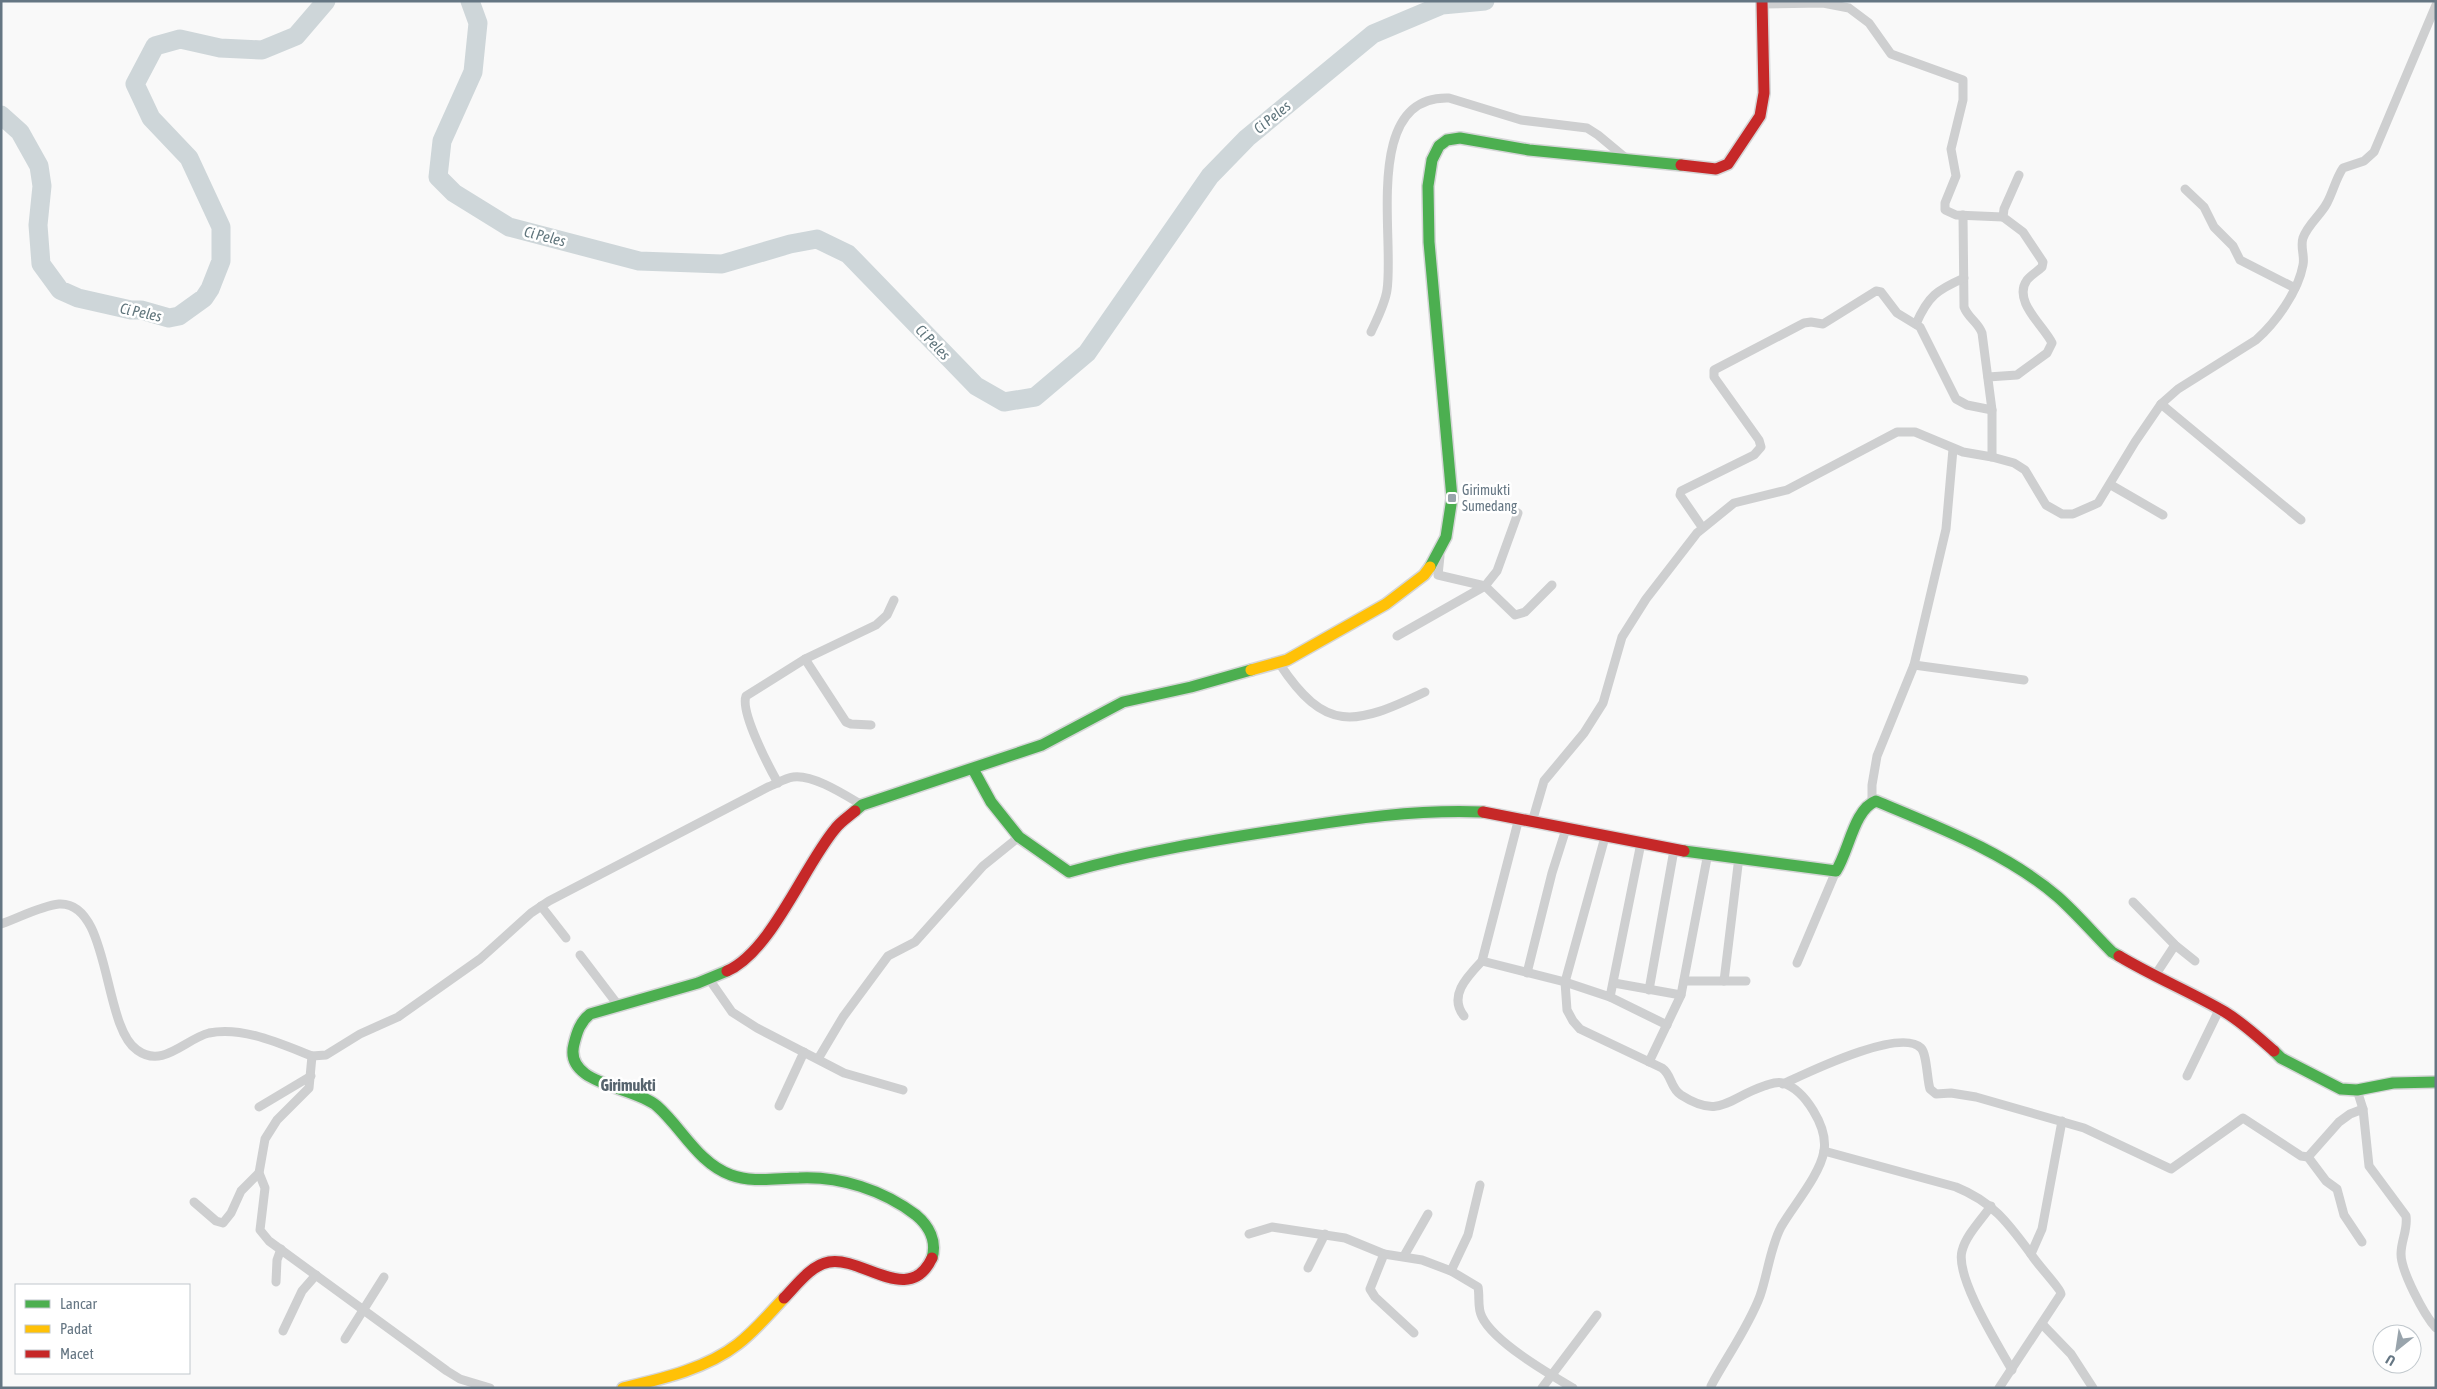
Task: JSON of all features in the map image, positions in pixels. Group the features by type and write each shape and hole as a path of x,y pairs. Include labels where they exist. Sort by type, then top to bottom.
{"main road":[{"path":"623,1388 663,1377 728,1350 752,1332 811,1271 826,1262 846,1260 900,1282 919,1276 928,1266 934,1246 930,1231 911,1211 884,1196 846,1182 821,1178 745,1178 722,1171 705,1158 663,1111 651,1101 637,1093 584,1075 575,1063 572,1051 573,1041 582,1023 590,1014 709,980 738,966 753,952 835,828 862,805 973,769 1048,742 1123,702 1191,687 1279,663 1302,652 1400,595 1424,575 1440,551 1449,525 1452,498 1429,242 1428,186 1433,156 1442,142 1460,138 1529,150 1716,169 1728,164 1757,124 1763,106 1762,2"},
{"path":"973,769 991,802 1019,837 1062,870 1073,872 1114,859 1237,836 1356,818 1458,811 1519,818 1674,850 1836,871 1842,862 1863,809 1872,802 1936,826 2011,864 2058,897 2112,952 2154,977 2219,1010 2247,1028 2281,1058 2311,1076 2342,1089 2357,1090 2393,1084 2436,1082"}],"street":[{"path":"1762,2 1823,3 1850,8 1869,23 1891,54 1963,80 1962,100 1951,149 1956,176 1944,203 1945,210 1951,214 2003,217 2023,232 2043,262 2042,267 2026,282 2023,292 2029,309 2052,344 2047,353 2017,375 1988,377"},
{"path":"1532,822 1544,780 1584,733 1603,703 1615,654 1624,632 1702,527 1734,503 1787,490 1897,432 1915,432 1953,449 2014,463 2026,470 2046,505 2062,514 2073,514 2098,503 2111,485 2135,442 2161,404 2178,389 2256,340 2266,331 2295,288 2304,262 2302,243 2306,232 2327,203 2342,168 2364,161 2374,152 2436,4"},
{"path":"1371,332 1387,289 1386,224 1391,148 1399,127 1419,106 1440,98 1449,98 1521,120 1587,128 1598,134 1628,160"},
{"path":"2003,217 2004,210 2019,175"},
{"path":"2185,189 2204,207 2218,233 2233,246 2240,260 2295,288"},
{"path":"1963,215 1964,308 1966,314 1980,326 1982,333 1992,410 1992,457"},
{"path":"1916,324 1933,294 1940,288 1964,278"},
{"path":"1702,527 1680,495 1681,491 1754,456 1761,447 1759,440 1714,377 1714,370 1804,323 1823,324 1878,291 1897,313 1916,324 1956,399 1967,405 1992,410"},
{"path":"2161,404 2301,520"},
{"path":"1872,802 1876,756 1914,665 1946,529 1953,449"},
{"path":"2111,485 2163,515"},
{"path":"1397,636 1485,586 1496,571 1518,513"},
{"path":"1440,551 1438,575 1485,586 1510,612 1520,615 1552,585"},
{"path":"778,783 761,750 745,705 745,699 748,694 805,659 876,625 887,615 894,600"},
{"path":"805,659 846,722 871,725"},
{"path":"1279,663 1304,698 1325,711 1338,716 1370,714 1424,692"},
{"path":"1914,665 2024,680"},
{"path":"1,924 58,904 70,907 81,915 97,941 121,1029 131,1045 146,1055 158,1057 206,1034 220,1032 240,1033 312,1056 332,1052 360,1034 398,1018 480,959 541,906 791,777 802,777 836,790 862,805"},
{"path":"1464,1016 1458,1007 1462,984 1482,962 1519,818"},
{"path":"1527,973 1552,872 1566,829"},
{"path":"818,1059 843,1017 888,956 915,942 983,866 1019,837"},
{"path":"1605,837 1565,982 1568,1010 1573,1022 1580,1029 1667,1071 1677,1092 1704,1107 1718,1107 1760,1087 1773,1083 1784,1084 1803,1096 1810,1105 1820,1126 1824,1151 1806,1190 1777,1237 1759,1298 1711,1386"},
{"path":"1610,997 1641,843"},
{"path":"1648,990 1674,850"},
{"path":"1649,1062 1680,995 1684,981 1708,854"},
{"path":"1724,981 1739,857"},
{"path":"1797,963 1836,871"},
{"path":"2133,902 2175,945 2195,961"},
{"path":"541,906 566,938"},
{"path":"2154,977 2175,945"},
{"path":"580,955 618,1005"},
{"path":"1482,962 1565,982 1610,997 1667,1025"},
{"path":"709,980 732,1012 757,1028 844,1073 903,1090"},
{"path":"1684,981 1746,981"},
{"path":"1614,984 1680,995"},
{"path":"2187,1076 2219,1010"},
{"path":"1784,1084 1843,1057 1904,1042 1920,1047 1924,1052 1930,1089 1936,1094 1951,1093 1976,1097 2062,1122 2108,1138 2170,1169 2243,1118 2301,1156 2308,1157 2326,1181 2337,1189 2344,1215 2362,1242"},
{"path":"779,1106 804,1052"},
{"path":"312,1056 309,1088 269,1130 265,1139 259,1172 265,1188 260,1230 281,1249 362,1310 460,1379 490,1388"},
{"path":"259,1106 311,1076"},
{"path":"2357,1090 2363,1109 2369,1166 2406,1216 2408,1225 2401,1255 2403,1266 2426,1315 2436,1328"},
{"path":"2308,1157 2339,1122 2350,1114 2363,1109"},
{"path":"2031,1254 2042,1229 2062,1122"},
{"path":"1824,1151 1956,1187 1974,1195 1991,1206 2004,1219 2045,1274 2062,1291 1999,1388"},
{"path":"194,1202 216,1221 223,1223 228,1220 241,1191 259,1172"},
{"path":"1451,1271 1468,1235 1480,1185"},
{"path":"1991,1206 1963,1247 1961,1262 1977,1306 2012,1370"},
{"path":"1404,1256 1428,1214"},
{"path":"1249,1234 1272,1227 1325,1234 1345,1238 1384,1254 1404,1256 1451,1271 1478,1287 1481,1316 1494,1331 1525,1358 1573,1388"},
{"path":"1308,1268 1325,1234"},
{"path":"276,1282 277,1260 281,1249"},
{"path":"1384,1254 1370,1289 1375,1297 1414,1333"},
{"path":"283,1331 302,1291 316,1275"},
{"path":"345,1339 384,1277"},
{"path":"1542,1388 1597,1315"},
{"path":"2042,1324 2071,1354 2093,1388"}],"waterway":[{"name":"Ci Peles","path":"1,115 20,132 39,166 42,186 38,225 41,264 60,290 78,298 131,310 141,310 169,318 179,316 204,298 210,289 221,261 221,227 189,158 151,118 135,84 155,46 180,39 220,48 262,50 296,36 326,1"},
{"name":"Ci Peles","path":"470,1 478,23 473,72 442,141 438,177 454,193 509,227 639,261 722,264 790,244 817,239 848,254 976,386 1004,402 1035,397 1087,353 1210,176 1247,138 1373,34 1442,5 1485,1"}],"traffic: fast":[{"path":"1430,567 1446,537 1452,498 1429,242 1428,186 1432,160 1439,146 1447,140 1460,138 1529,150 1681,165"},
{"path":"855,811 862,805 1042,745 1123,702 1191,687 1251,670"},
{"path":"973,769 991,802 1019,837 1069,872 1177,847 1335,822 1409,813 1483,812"},
{"path":"1684,851 1836,871 1862,812 1868,805 1876,801 1971,842 2017,867 2058,897 2112,952 2119,956"},
{"path":"727,971 698,983 590,1014 579,1028 574,1044 573,1058 579,1068 603,1083 646,1099 657,1106 700,1154 719,1169 731,1175 747,1179 830,1179 860,1186 890,1198 916,1215 925,1224 933,1240 932,1258"},
{"path":"2274,1051 2281,1058 2341,1089 2357,1090 2393,1083 2436,1082"}],"traffic: slow":[{"path":"1251,670 1287,660 1386,604 1424,575 1430,567"},
{"path":"623,1388 698,1367 725,1353 750,1334 784,1298"}],"traffic: jam":[{"path":"1681,165 1716,169 1728,164 1760,116 1764,93 1762,1"},
{"path":"727,971 743,961 758,946 786,907 823,845 837,826 855,811"},
{"path":"1483,812 1684,851"},
{"path":"2119,956 2225,1012 2244,1025 2274,1051"},
{"path":"784,1298 816,1267 829,1262 842,1262 898,1279 911,1278 922,1272 932,1258"}],"place":[{"name":"Girimukti Sumedang","path":"1452,498"}],"district":[{"name":"Girimukti","path":"628,1085"}]}
